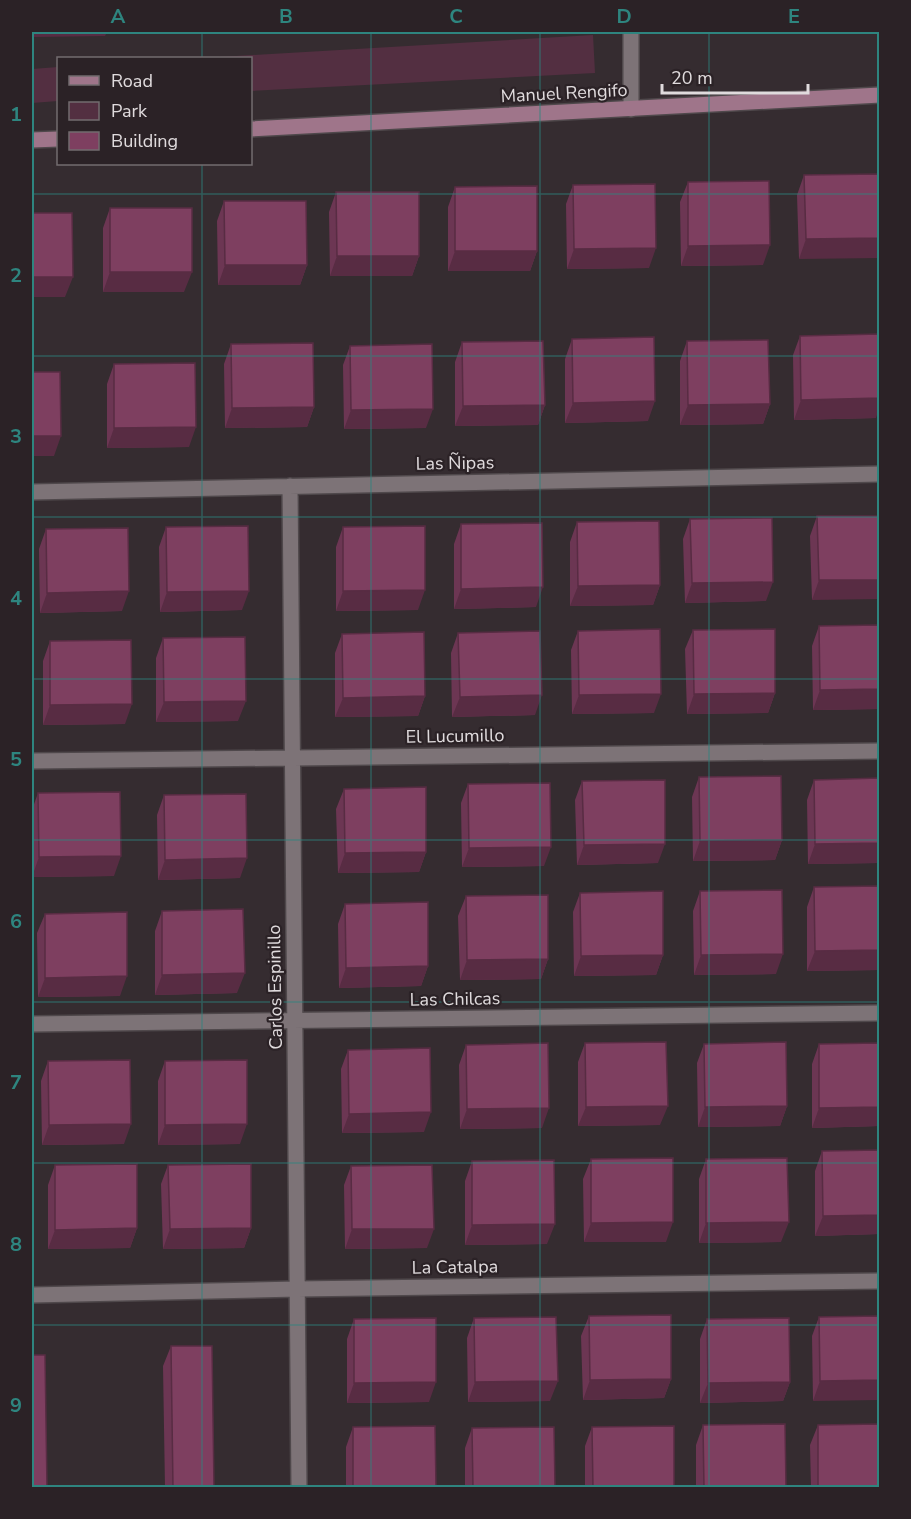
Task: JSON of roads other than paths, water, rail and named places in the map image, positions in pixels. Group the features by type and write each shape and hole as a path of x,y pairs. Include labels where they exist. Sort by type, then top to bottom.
{"street":[{"path":"631,32 631,109"},
{"name":"Manuel Rengifo","path":"252,129 879,96"},
{"path":"32,140 57,139"},
{"name":"Las Ñipas","path":"32,492 879,474"},
{"name":"Carlos Espinillo","path":"290,486 299,1488"},
{"name":"El Lucumillo","path":"32,760 879,751"},
{"name":"Las Chilcas","path":"32,1024 879,1013"},
{"name":"La Catalpa","path":"32,1295 297,1288 879,1281"}]}
